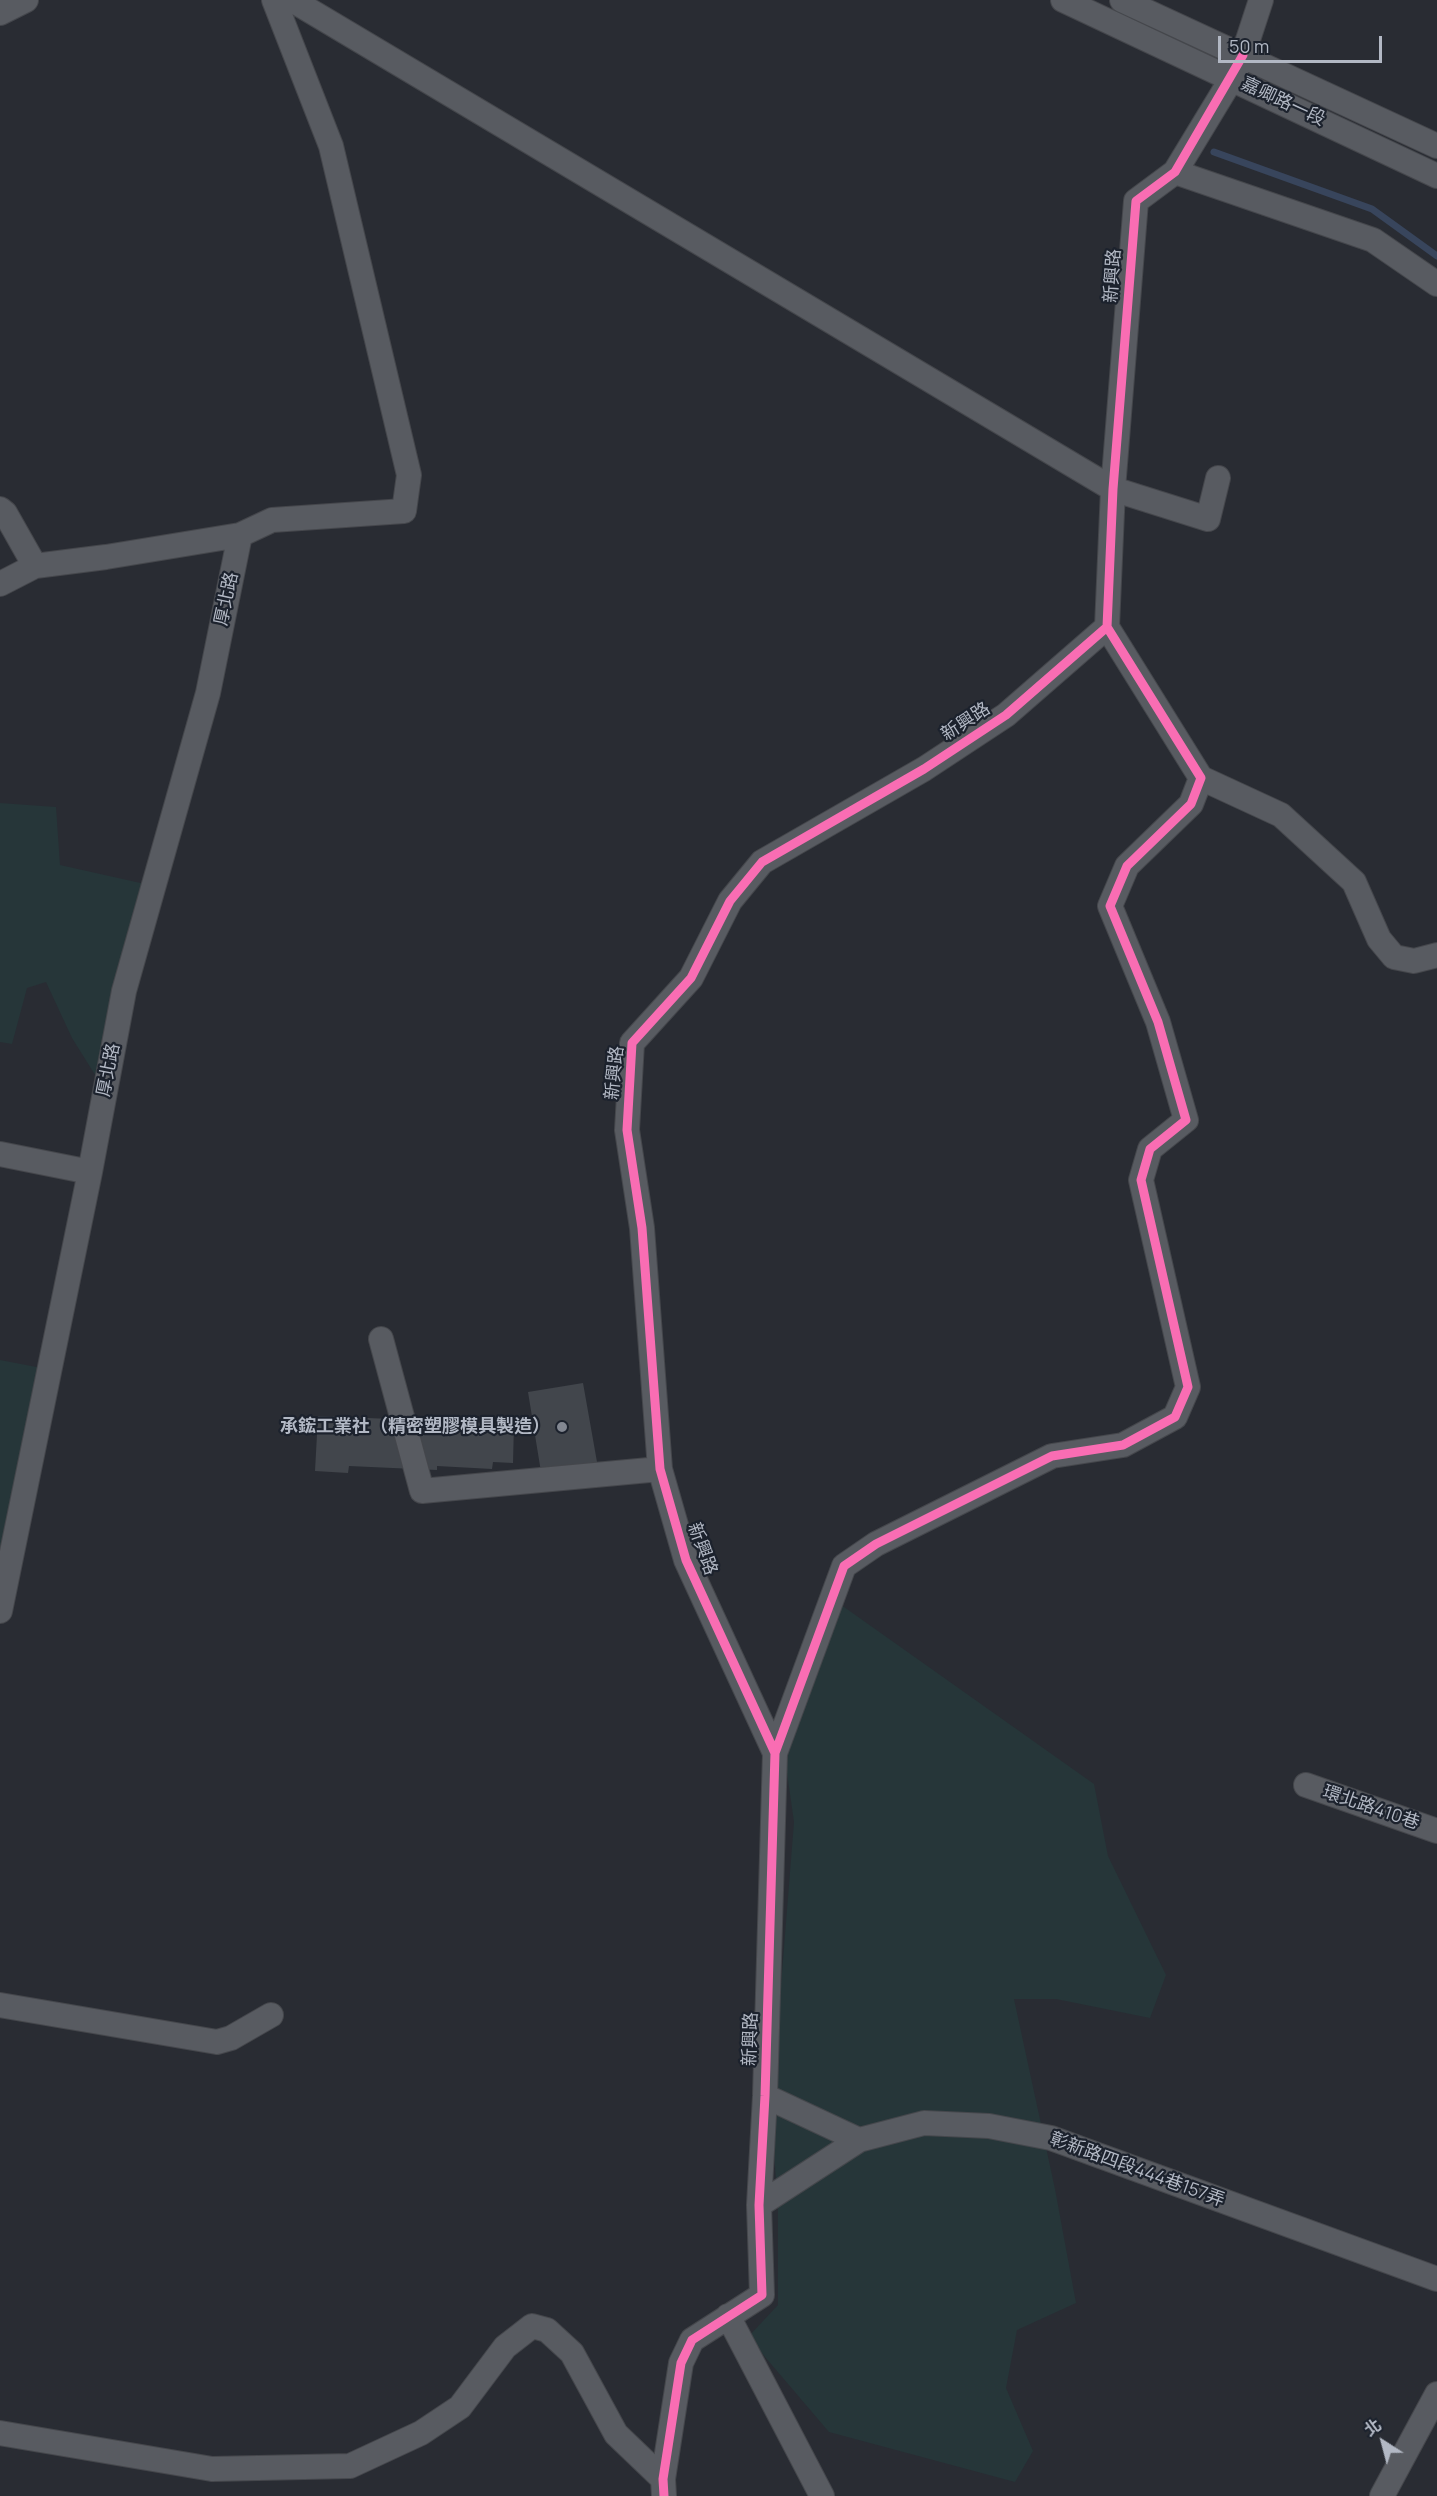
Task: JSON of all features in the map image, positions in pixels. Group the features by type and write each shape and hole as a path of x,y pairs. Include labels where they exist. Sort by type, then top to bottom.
{"street":[{"path":"0,13 26,0"},
{"path":"0,584 35,566 240,535 272,520 404,511 409,475 332,146 274,0"},
{"path":"291,0 1113,489 1208,519 1218,478"},
{"name":"嘉卿路一段","path":"1063,0 1437,176"},
{"name":"嘉卿路一段","path":"1122,0 1437,146"},
{"name":"新興路","path":"728,2316 762,2295 759,2205 765,2096 775,1753 686,1560 660,1469 642,1228 627,1130 632,1043 691,978 729,901 762,862 924,769 1006,715 1107,627 1113,489 1136,201 1175,172 1232,78 1243,55 1261,0"},
{"path":"1175,172 1373,240 1437,284"},
{"path":"0,509 5,513 35,566"},
{"name":"厚北路","path":"0,1611 2,1583 90,1172 124,991 208,693 240,535"},
{"path":"1107,627 1201,778 1281,815 1354,882 1379,939 1394,957 1414,961 1437,955"},
{"path":"775,1753 844,1566 876,1544 1052,1456 1122,1444 1176,1417 1188,1387 1141,1180 1149,1149 1186,1120 1158,1022 1110,906 1127,866 1191,804 1201,778"},
{"path":"0,1154 90,1172"},
{"path":"381,1340 422,1491 660,1469"},
{"name":"環北路410巷","path":"1306,1785 1437,1831"},
{"path":"0,2004 217,2042 231,2038 271,2015"},
{"path":"765,2096 859,2140"},
{"name":"彰新路四段444巷157弄","path":"759,2205 859,2140 924,2123 989,2126 1051,2138 1437,2279"},
{"path":"663,2488 681,2363 692,2340 728,2316 822,2496"},
{"path":"0,2433 212,2469 350,2466 421,2433 460,2407 505,2347 532,2326 547,2330 572,2353 616,2434 663,2488"},
{"path":"1382,2496 1437,2394"}],"shaded area":[{"path":"0,803 56,807 60,865 145,884 107,1094 72,1038 46,982 27,988 12,1044 0,1042"},
{"path":"0,1360 47,1369 0,1568"},
{"path":"837,1602 1094,1784 1108,1856 1166,1975 1150,2018 1056,1999 1014,1999 1055,2189 1076,2303 1017,2330 1006,2388 1033,2451 1015,2482 829,2432 748,2337 778,2305 778,2208 771,2111 794,1822 782,1738"}],"building":[{"name":"承鋐工業社（精密塑膠模具製造）","path":"583,1383 597,1462 541,1472 528,1392"},
{"path":"318,1416 514,1424 513,1463 493,1462 492,1469 437,1466 437,1470 349,1466 348,1473 315,1471"}],"waterway":[{"path":"1214,152 1372,209 1437,256"}],"cycle path":[{"path":"664,2496 663,2479 681,2363 692,2340 762,2295 759,2205 765,2096 775,1753 686,1560 660,1469 642,1228 627,1130 632,1043 691,978 730,901 762,862 924,769 1006,715 1107,627 1113,489 1136,201 1175,172 1243,55"},
{"path":"775,1753 844,1566 876,1544 1052,1456 1123,1445 1175,1417 1188,1387 1141,1180 1150,1149 1186,1120 1158,1022 1110,906 1127,866 1191,804 1201,778 1107,627"}],"place":[{"name":"承鋐工業社（精密塑膠模具製造）","path":"562,1427"}]}
